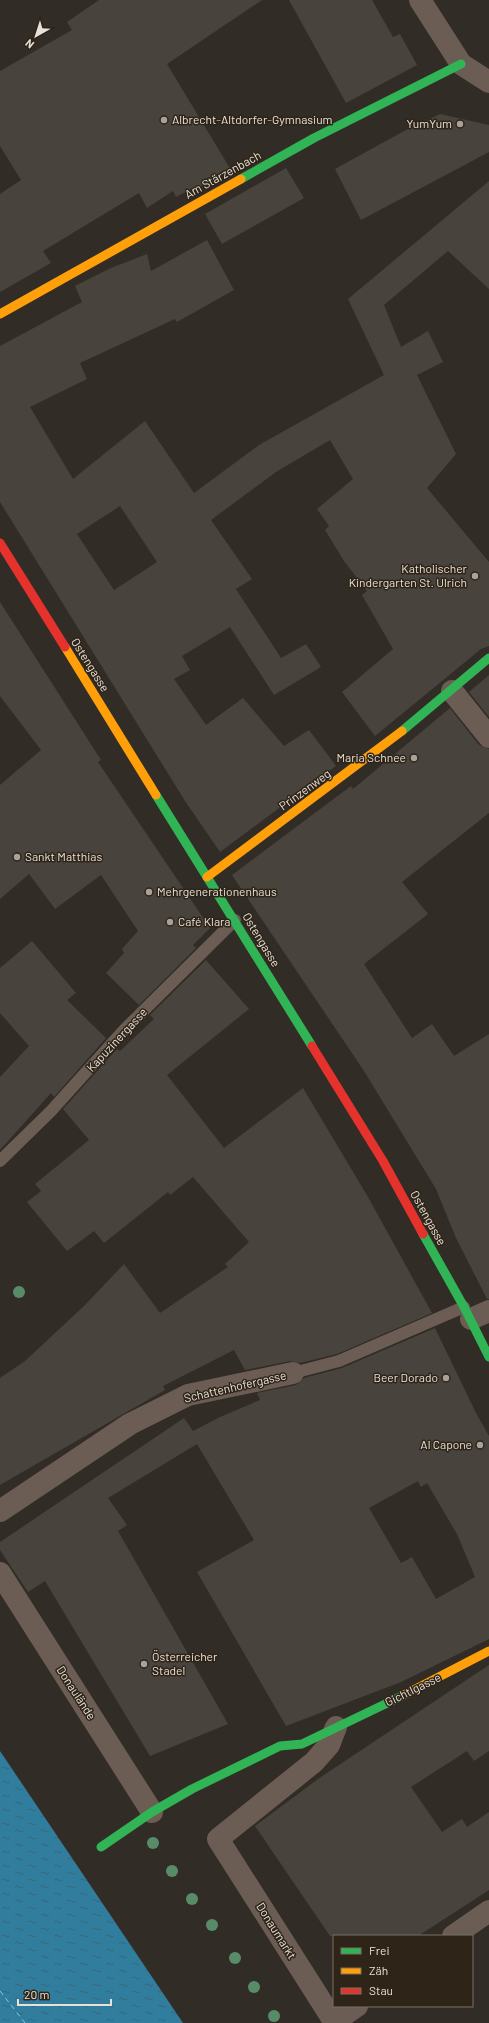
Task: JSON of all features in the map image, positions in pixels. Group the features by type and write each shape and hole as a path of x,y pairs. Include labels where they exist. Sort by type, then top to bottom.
{"street":[{"path":"420,0 460,64 489,82"},
{"name":"Am Stärzenbach","path":"0,314 314,138 460,64"},
{"name":"Ostengasse","path":"0,544 206,877 235,920 475,1312 489,1357"},
{"name":"Prinzenweg","path":"206,877 378,752 452,691 489,658"},
{"path":"452,691 489,737"},
{"name":"Schattenhofergasse","path":"0,1511 130,1424 188,1395 293,1373"},
{"name":"Donaulände","path":"0,1573 152,1812"},
{"name":"Gichtlgasse","path":"152,1812 192,1789 280,1746 302,1744 422,1686 489,1651"},
{"name":"Donaumarkt","path":"334,2023 218,1838 314,1762 328,1745 336,1727"},
{"path":"101,1847 152,1812"},
{"path":"454,1935 489,1911"},
{"path":"334,2023 355,2007"}],"lane":[{"name":"Kapuzinergasse","path":"0,1160 51,1111 124,1030 235,920"},
{"name":"Schattenhofergasse","path":"293,1373 339,1361 475,1312"}],"water":[{"path":"0,1751 183,2023 0,2023"}],"building":[{"path":"99,0 262,0 167,64 231,170 192,192 191,189 176,197 173,191 147,208 139,193 43,251 51,263 0,292 0,194 21,180 0,146 0,71 72,30 67,22"},
{"path":"289,0 372,0 393,37 400,34 417,65 346,103"},
{"path":"440,114 489,125 489,152 361,220 335,169 404,131"},
{"path":"286,168 304,198 222,244 205,214"},
{"path":"489,181 489,289 448,251 384,305 401,347 428,331 443,362 417,375 456,454 427,488 489,562 489,646 481,649 375,736 342,692 393,649 362,595 367,591 344,561 325,530 329,526 317,509 353,479 330,440 276,472 211,520 252,579 236,589 281,658 306,644 321,667 274,695 230,627 182,656 190,670 174,679 206,725 243,698 284,746 309,730 336,766 220,852 185,801 0,502 0,346 82,302 75,286 111,268 147,254 151,271 207,240 234,290 177,322 175,319 80,363 87,379 30,407 73,479 145,421 194,493 259,445 384,375 348,299","holes":["120,506 157,562 114,590 77,534"]},
{"path":"0,602 101,760 98,762 210,928 193,945 196,948 139,1005 106,973 124,953 122,949 138,931 101,875 55,909 29,874 0,899 0,785 41,750 0,696"},
{"path":"489,675 489,717 469,692"},
{"path":"450,708 479,745 489,749 489,813 402,882 428,914 364,964 412,1038 432,1024 454,1056 489,1034 489,1299 487,1299 456,1238 436,1189 364,1071 232,875 351,786 353,789"},
{"path":"32,941 76,993 67,1000 106,1038 54,1097 51,1093 0,1150 0,1077 29,1046 0,1013 0,968"},
{"path":"206,960 249,1009 167,1075 224,1148 303,1088 368,1197 432,1313 337,1354 300,1363 290,1361 245,1370 234,1350 163,1386 165,1390 0,1485 0,1378 25,1361 85,1305 124,1264 160,1313 228,1267 225,1264 249,1242 193,1177 170,1195 168,1192 104,1243 94,1231 67,1251 27,1202 41,1191 35,1184 89,1140 63,1109 117,1049 120,1051 154,1019 150,1015"},
{"path":"435,1328 476,1413 489,1436 489,1639 401,1682 286,1726 197,1572 254,1540 197,1444 108,1498 127,1525 118,1531 228,1724 150,1756 45,1581 28,1592 0,1550 0,1542 184,1418 193,1431 220,1417 260,1400 257,1393 296,1385 304,1378 342,1368","holes":["418,1481 421,1487 427,1483 457,1534 475,1577 436,1599 412,1557 401,1563 369,1508"]},
{"path":"489,1665 489,1751 474,1761 467,1751 411,1787 442,1832 462,1819 467,1827 489,1812 489,1890 420,1935 330,1936 255,1826 318,1779"}],"ferry route":[{"path":"0,1991 25,2023"}],"traffic: fast":[{"path":"241,179 314,138 461,64"},
{"path":"402,731 489,658"},
{"path":"156,795 312,1046"},
{"path":"423,1234 464,1307 489,1357"},
{"path":"101,1847 152,1812 192,1789 280,1746 302,1744 404,1695"}],"traffic: slow":[{"path":"0,314 241,179"},
{"path":"65,647 156,795"},
{"path":"207,877 402,731"},
{"path":"404,1695 489,1651"}],"traffic: jam":[{"path":"0,543 65,647"},
{"path":"312,1046 383,1161 423,1234"}],"place":[{"name":"Albrecht-Altdorfer-Gymnasium","path":"164,120"},
{"name":"YumYum","path":"460,124"},
{"name":"Katholischer Kindergarten St. Ulrich","path":"475,576"},
{"name":"Maria Schnee","path":"414,758"},
{"name":"Sankt Matthias","path":"17,857"},
{"name":"Mehrgenerationenhaus","path":"149,892"},
{"name":"Café Klara","path":"170,922"},
{"name":"Beer Dorado","path":"446,1378"},
{"name":"Al Capone","path":"480,1445"},
{"name":"Österreicher Stadel","path":"144,1664"}]}
